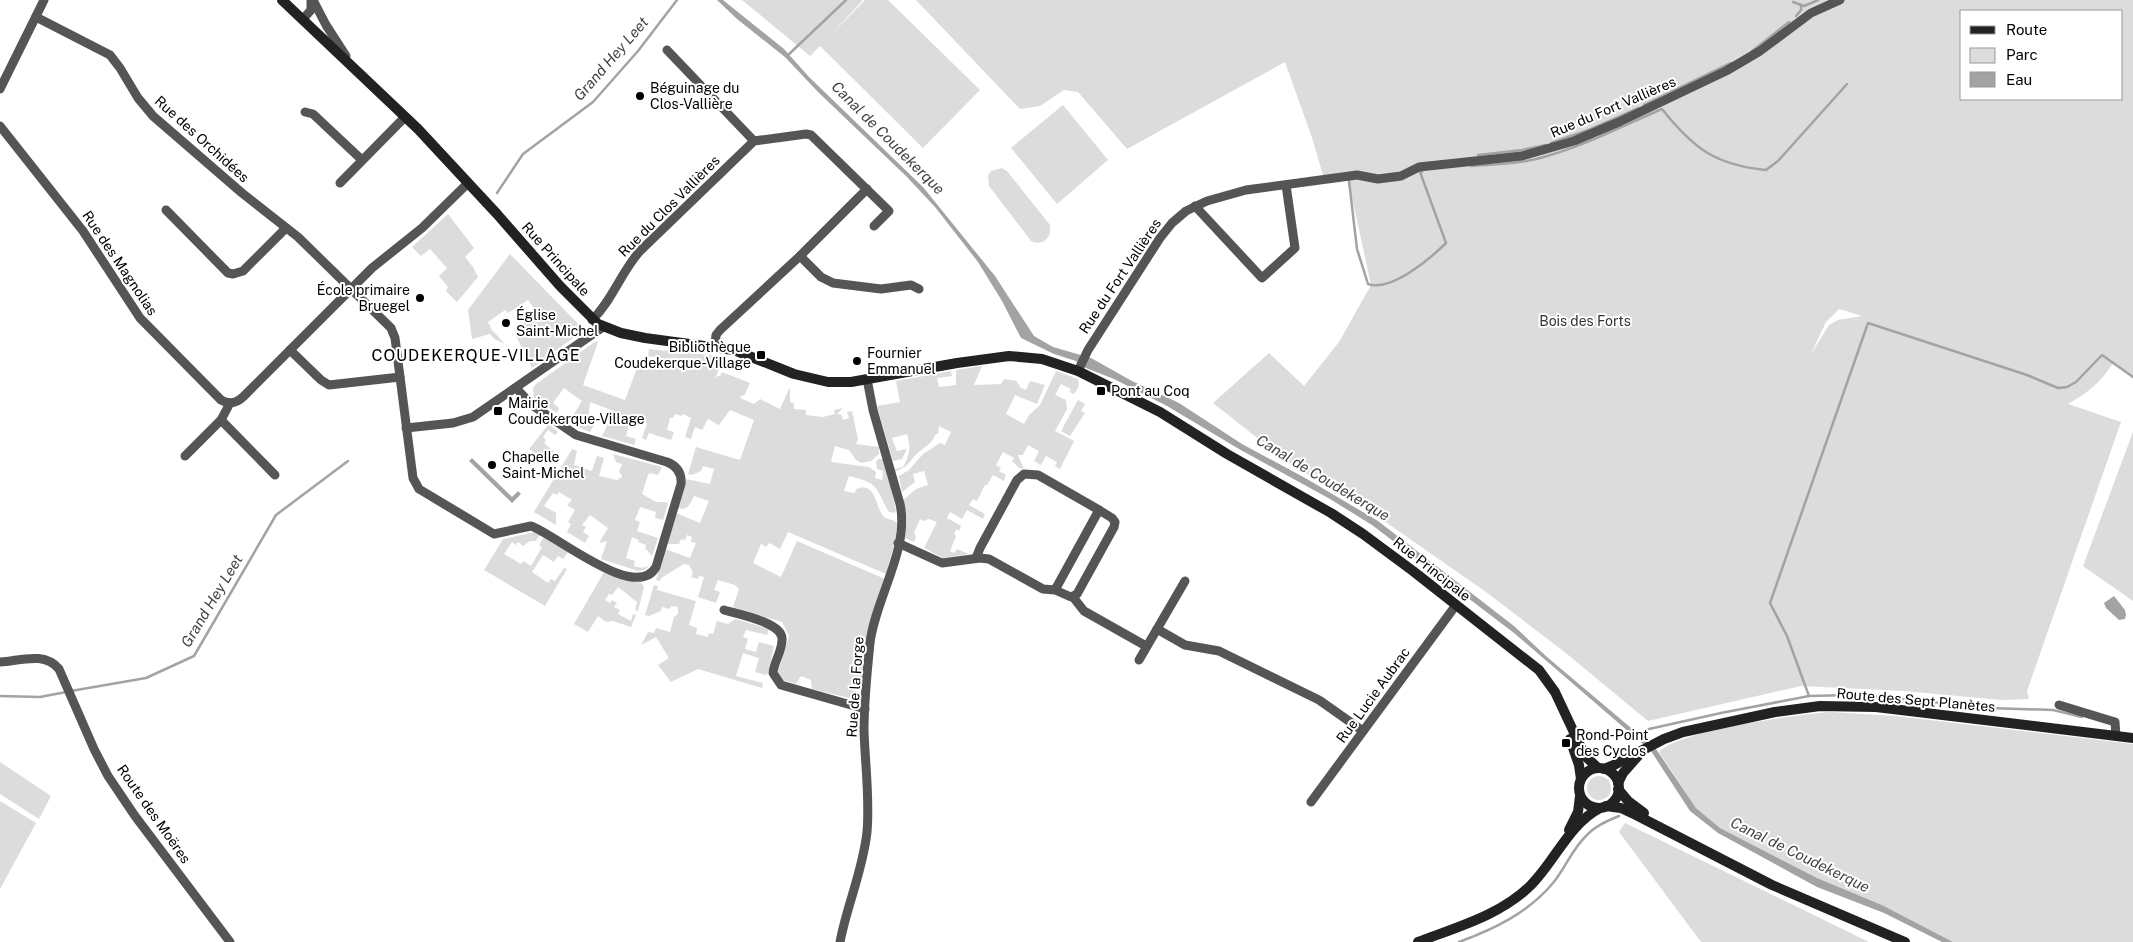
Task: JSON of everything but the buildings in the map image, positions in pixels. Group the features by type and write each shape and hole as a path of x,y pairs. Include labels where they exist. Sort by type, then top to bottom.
{"street":[{"path":"0,88 4,72 44,0"},
{"name":"Rue Principale","path":"282,0 405,117 468,183 592,320 603,327 645,338 715,346 739,351 808,378 841,383 982,359 1016,356 1042,358 1079,369 1160,412 1227,454 1338,517 1371,539 1535,666 1549,682 1585,756 1601,768"},
{"path":"307,23 312,0"},
{"path":"312,0 335,40 353,66"},
{"name":"Rue du Fort Vallières","path":"1079,369 1086,353 1165,230 1181,215 1195,206 1240,191 1357,175 1378,179 1402,176 1419,167 1515,157 1561,146 1619,122 1726,71 1760,51 1811,13 1840,0"},
{"path":"307,23 317,18 318,10"},
{"name":"Rue des Orchidées","path":"36,17 110,55 141,102 153,116 242,193 286,228 393,331 413,478 417,487 491,533 498,534 534,526 598,566 636,578 649,575 656,567 680,484 681,478 678,470 667,462 576,435 532,405 516,388"},
{"path":"667,50 754,141 809,134 889,211 874,226"},
{"path":"305,112 313,114 362,160"},
{"path":"340,182 405,117"},
{"name":"Rue des Magnolias","path":"0,126 83,230 140,318 221,400 230,403"},
{"name":"Rue du Clos Vallières","path":"592,320 602,309 626,268 640,251 754,141"},
{"path":"185,456 221,420 230,403 242,399 377,264 422,228 468,183"},
{"path":"1195,206 1262,278 1295,248 1286,185"},
{"path":"715,346 716,335 720,330 800,256 867,189"},
{"path":"166,210 228,272 233,274 243,271 286,228"},
{"path":"800,256 821,277 833,283 884,289 911,285 919,289"},
{"path":"406,428 453,423 470,418 603,327"},
{"path":"290,350 320,380 329,385 400,377"},
{"name":"Rue de la Forge","path":"840,942 847,907 862,862 866,836 865,709 872,631 898,543 901,525 901,509 873,410 867,379"},
{"path":"221,420 275,475"},
{"path":"898,543 942,563 976,558 990,559 1043,589 1055,590 1069,597 1074,597 1079,592 1115,525 1112,518 1038,475 1024,474 1017,480 976,558"},
{"path":"1055,590 1099,510"},
{"path":"1139,660 1185,581"},
{"path":"1074,597 1084,611 1146,646"},
{"name":"Rue Lucie Aubrac","path":"1311,802 1456,605"},
{"path":"724,610 772,625 779,630 782,642 774,673 781,685 865,709"},
{"path":"1157,628 1185,645 1218,651 1319,700 1364,731"},
{"name":"Rue Principale","path":"1519,655 1542,683 1554,704 1573,748 1581,779"},
{"name":"Route des Moëres","path":"0,662 46,659 59,669 94,749 117,789 230,942"},
{"path":"2059,705 2115,722 2116,736"},
{"name":"Route des Sept Planètes","path":"1601,768 1690,730 1763,714 1804,708 1838,706 1876,707 2133,738"},
{"name":"Route des Sept Planètes","path":"1618,786 1623,772 1643,751"},
{"path":"1558,851 1576,816 1581,779 1587,772 1601,768 1613,774 1618,786 1637,808 1663,827"},
{"path":"1418,942 1477,919 1506,905 1532,884 1584,818 1615,800 1618,786"},
{"path":"1580,796 1589,805 1625,810 1663,827 1772,885 1905,942"}],"green space":[{"path":"742,0 863,0 830,36 865,0 888,0 980,90 923,148 820,46 810,56"},
{"name":"Bois des Forts","path":"916,0 2133,0 2133,377 2113,363 2094,386 2068,404 2121,422 2027,691 2029,699 2001,700 1904,691 1801,686 1648,721 1567,654 1486,592 1387,523 1289,463 1213,403 1269,353 1304,386 1339,342 1371,285 1348,179 1323,175 1285,62 1127,149 1078,92 1064,90 1040,106 1020,109","holes":["1839,309 1862,316 1838,320 1829,325 1811,354 1826,322"]},
{"path":"1063,105 1108,160 1057,204 1011,148"},
{"path":"1002,168 1007,171 1050,225 1050,234 1043,242 1031,241 989,186 988,175 991,171"},
{"path":"448,214 474,248 465,257 478,277 457,302 446,291 448,287 439,276 447,268 430,249 421,256 412,247"},
{"path":"510,254 584,330 532,368 516,336 522,332 518,327 537,312 528,300 508,313 505,310 488,322 492,330 505,344 494,339 490,334 472,339 468,310"},
{"path":"596,341 598,342 583,385 625,400 637,368 661,368 662,358 648,356 649,349 719,356 723,358 715,379 722,372 750,383 744,396 742,395 740,398 754,404 760,399 780,409 790,387 790,402 794,403 794,409 806,410 806,415 823,417 835,414 834,410 843,408 838,415 841,414 843,420 849,418 847,412 852,411 858,439 856,444 879,447 879,454 871,461 861,463 856,460 849,450 835,446 831,462 869,467 876,472 875,478 882,480 883,471 877,469 876,463 878,459 883,459 890,482 895,513 889,512 878,492 872,484 866,481 849,476 844,491 855,493 856,489 868,488 874,495 883,516 897,523 896,537 886,574 788,532 780,549 769,543 766,547 761,544 753,563 781,577 797,541 885,579 862,686 854,684 853,689 849,689 862,693 862,701 812,689 811,680 801,676 796,684 783,680 778,672 789,636 782,622 733,607 739,589 735,585 718,580 714,590 720,592 716,603 698,597 704,577 699,576 698,579 691,577 693,573 689,565 684,564 661,578 660,581 656,580 665,549 690,558 696,543 691,542 692,537 687,535 685,540 681,539 679,544 667,544 676,513 700,523 709,501 694,496 686,508 677,508 686,479 710,484 714,469 703,466 701,471 692,475 688,474 696,447 740,460 754,420 730,410 719,425 708,419 702,430 695,427 691,439 685,437 691,418 683,414 681,416 675,414 673,418 670,418 667,430 674,432 671,440 649,433 646,440 642,438 647,423 631,419 626,436 636,439 634,445 602,436 614,411 590,402 588,421 595,423 590,432 577,427 569,422 582,401 564,388 553,403 559,408 557,413 534,398 533,388"},
{"path":"982,366 974,385 1001,384 1004,379 1017,381 1020,385 1019,387 1026,390 1030,381 1045,385 1037,404 1015,395 1006,414 1024,424 1029,415 1040,405 1056,371 1078,379 1079,386 1074,394 1069,392 1071,389 1061,384 1055,395 1066,400 1067,409 1055,431 1074,441 1060,469 1055,466 1057,462 1046,456 1041,465 1034,461 1039,451 1028,445 1023,455 1018,455 1024,469 1019,468 1012,461 1014,458 1003,452 996,465 1001,468 999,471 1006,475 1004,481 993,475 987,485 985,485 977,501 973,499 969,505 985,514 983,519 967,510 962,519 950,512 947,518 961,526 959,531 957,529 954,534 956,536 950,551 954,553 957,549 969,554 943,558 924,548 937,522 929,519 924,521 920,519 914,533 916,536 914,542 905,538 907,520 903,500 916,489 928,485 924,471 913,474 915,482 902,492 899,476 909,470 923,454 940,443 945,445 951,432 939,426 938,434 936,434 933,440 916,454 907,465 900,469 895,471 895,469 903,467 908,455 909,443 907,434 892,438 897,451 906,449 902,459 893,461 877,406 900,402 896,381 951,371 952,376 937,378 939,387 956,385 956,370"},
{"path":"1078,400 1085,404 1081,411 1085,413 1070,436 1061,431"},
{"path":"549,424 558,432 555,435 548,430 543,437 546,440 544,443 554,452 545,461 529,449"},
{"path":"2133,432 2133,601 2083,566"},
{"path":"572,449 577,451 574,465 592,471 597,456 604,458 599,476 617,480 622,477 619,472 622,464 616,462 613,454 662,467 658,475 650,473 648,475 642,494 656,502 666,502 668,504 663,520 655,518 656,512 640,507 635,520 640,522 637,531 658,538 652,556 645,548 646,545 632,537 626,558 635,561 634,566 641,568 649,566 644,570 638,571 601,559 607,541 599,543 608,528 590,515 582,525 586,527 583,532 589,536 585,543 567,532 571,524 568,522 575,510 567,505 572,500 559,492 557,495 553,493 544,506 556,513 556,525 534,512"},
{"path":"535,532 540,534 536,541 530,541 523,546 518,542 516,545 512,542 504,554 521,564 523,561 531,566 542,547 539,545 544,537 568,552 563,559 558,556 554,562 543,555 532,572 548,583 551,579 555,581 564,568 567,569 545,606 484,570 503,539"},
{"path":"604,572 641,583 644,587 638,611 635,610 637,602 618,587 605,600 610,603 612,600 617,603 614,607 620,610 618,614 631,621 633,614 636,615 631,627 613,621 606,622 598,616 588,632 574,624"},
{"path":"654,585 658,586 657,590 696,601 689,625 697,628 696,634 708,637 709,633 713,634 717,621 728,624 735,619 769,629 767,635 746,630 743,637 748,639 745,649 756,652 759,642 774,646 768,673 766,675 755,672 759,658 743,653 736,676 763,683 762,688 698,669 671,682 658,665 669,658 656,637 641,645 648,632 654,633 656,628 670,632 674,617 678,614 678,607 671,606 670,609 662,607 661,611 649,616 645,615"},
{"path":"1830,712 1896,716 2133,744 2133,942 1953,942 1882,905 1817,878 1720,828 1696,808 1659,752 1670,744 1713,731 1767,720"},
{"path":"0,762 51,796 39,819 0,794"},
{"path":"1599,776 1607,780 1611,788 1607,796 1599,800 1591,796 1587,788 1591,780"},
{"path":"0,801 36,823 0,889"},
{"path":"1625,823 1869,942 1701,942 1619,832"}],"water":[{"path":"717,0 723,0 784,49 809,77 923,187 995,276 1034,336 1053,347 1091,358 1132,381 1179,403 1242,444 1307,479 1378,521 1514,626 1547,657 1656,749 1696,808 1720,828 1817,878 1882,905 1953,942 1942,942 1884,913 1817,887 1718,833 1690,811 1651,751 1514,633 1372,525 1167,406 1114,379 1086,368 1076,361 1054,354 1021,338 1002,301 978,262 935,207 785,57 737,19"},
{"path":"472,458 512,497 518,491 521,494 512,503 469,461"},
{"path":"2114,596 2125,610 2125,619 2119,620 2106,608 2104,603"}],"waterway":[{"name":"Grand Hey Leet","path":"497,193 523,154 593,102 638,51 677,0"},
{"path":"787,56 846,0"},
{"path":"1793,2 1804,6 1818,0"},
{"path":"1796,16 1801,10 1801,5"},
{"path":"1751,52 1789,22"},
{"path":"1644,105 1731,63"},
{"path":"1471,166 1538,159 1591,141 1662,109 1684,134 1706,152 1733,164 1766,170 1778,161 1847,84"},
{"path":"1551,143 1591,129 1639,108"},
{"path":"1478,155 1546,145"},
{"path":"1349,181 1357,249 1368,284 1377,285 1399,279 1420,265 1446,243 1420,172 1422,172"},
{"path":"1809,696 1787,636 1770,603 1868,323 2027,375 2058,388 2067,387 2076,382 2102,355 2133,377"},
{"name":"Grand Hey Leet","path":"71,691 146,678 194,656 276,515 348,461"},
{"name":"Grand Hey Leet","path":"0,696 40,697 66,692"},
{"path":"1639,737 1649,729 1809,696 1850,695 1989,708 2053,710 2082,717"},
{"path":"1459,942 1498,926 1533,903 1553,883 1586,836 1597,827 1619,816"}],"place":[{"name":"Béguinage du Clos-Vallière","path":"640,96"},
{"name":"École primaire Bruegel","path":"420,298"},
{"name":"Église Saint-Michel","path":"506,323"},
{"name":"Bibliothèque Coudekerque-Village","path":"761,355"},
{"name":"Fournier Emmanuel","path":"857,361"},
{"name":"Pont au Coq","path":"1101,391"},
{"name":"Mairie Coudekerque-Village","path":"498,411"},
{"name":"Chapelle Saint-Michel","path":"492,465"},
{"name":"Rond-Point des Cyclos","path":"1566,743"}],"district":[{"name":"COUDEKERQUE-VILLAGE","path":"476,355"}],"water label":[{"name":"Canal de Coudekerque","path":"888,138"},
{"name":"Canal de Coudekerque","path":"1323,478"},
{"name":"Canal de Coudekerque","path":"1800,855"}]}
